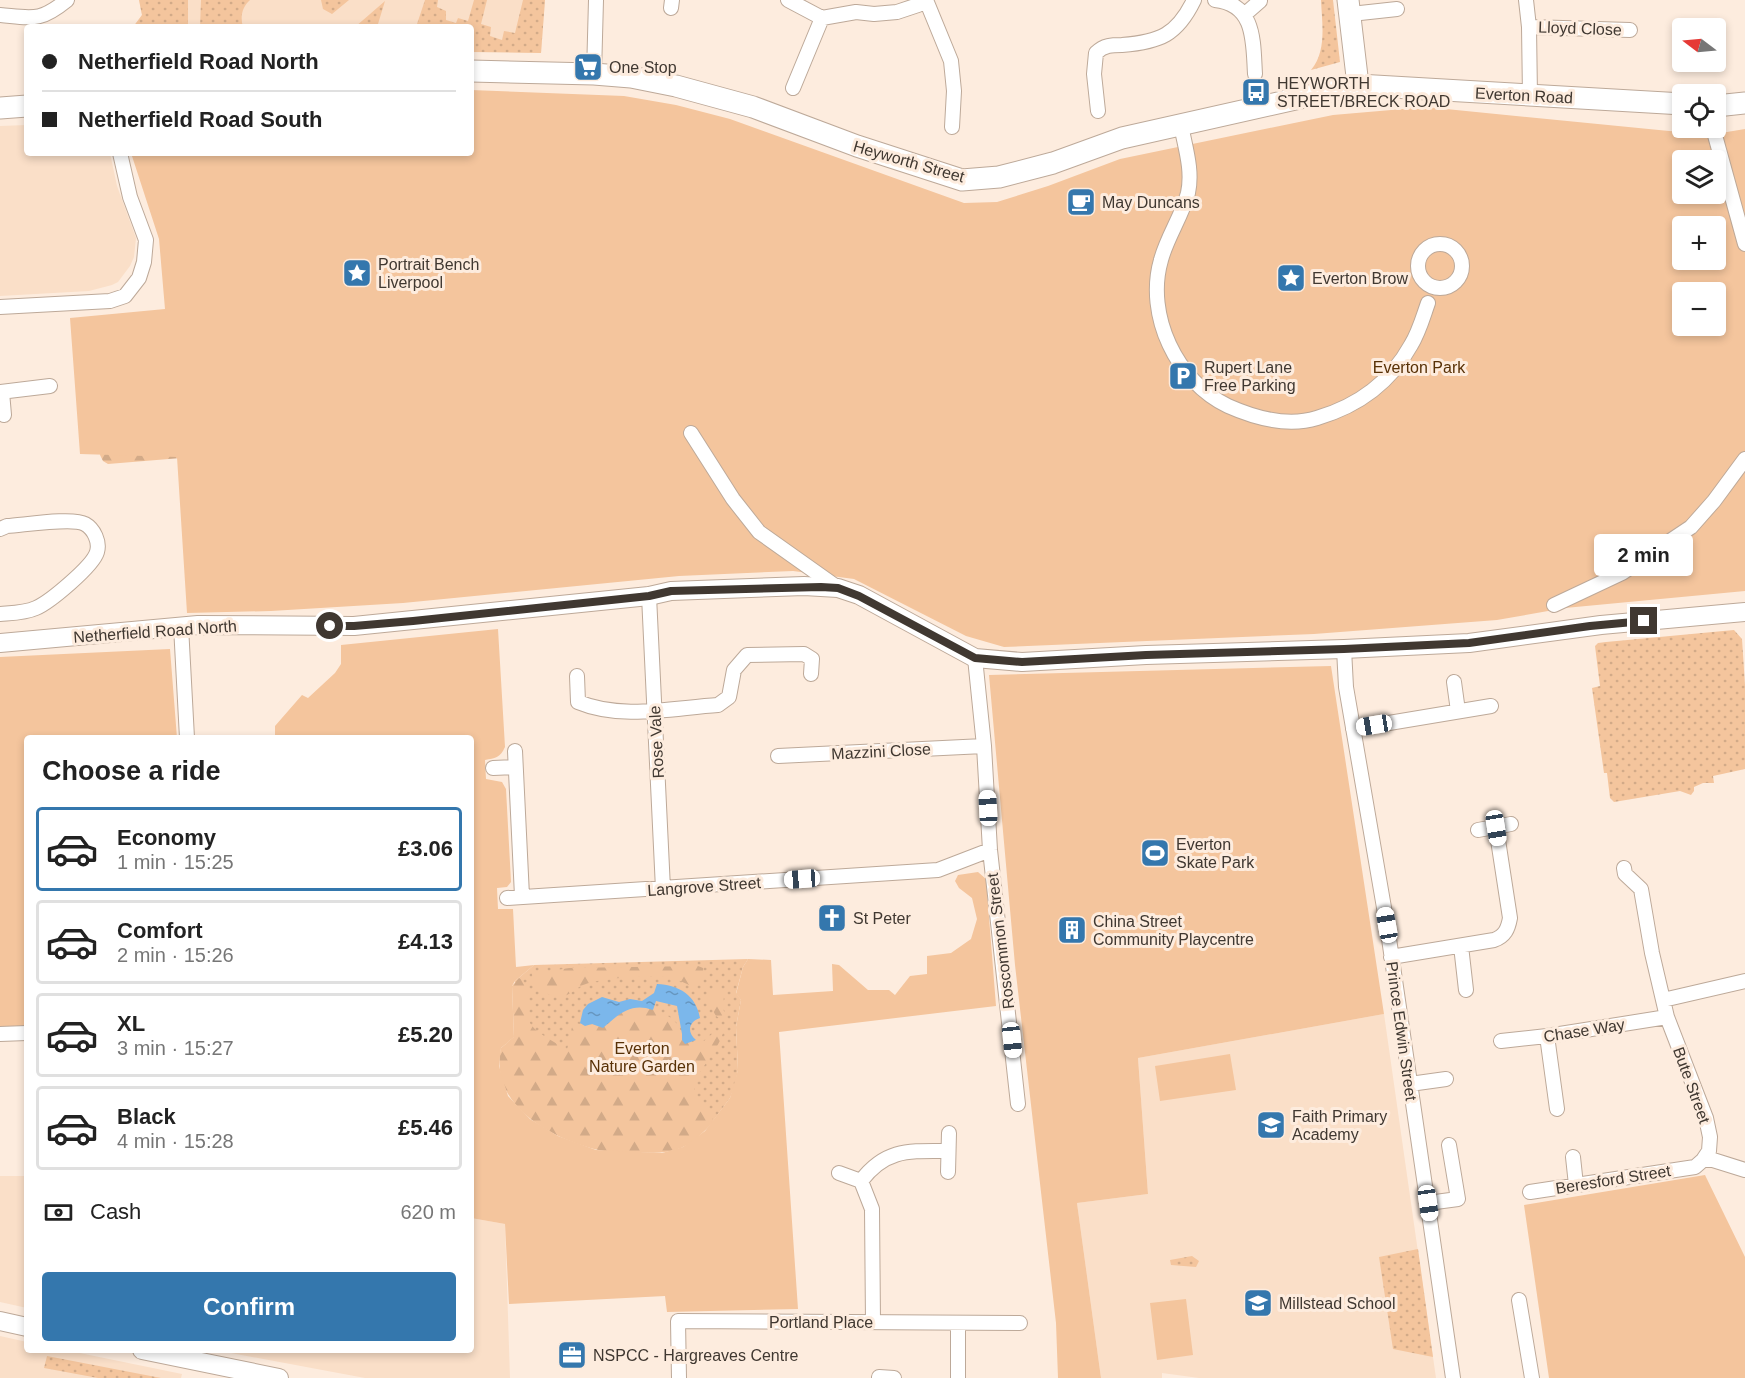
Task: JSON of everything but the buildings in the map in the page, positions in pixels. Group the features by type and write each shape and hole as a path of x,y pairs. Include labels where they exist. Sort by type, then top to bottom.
{"main road":[{"path":"1349,7 1358,85"},
{"name":"Heyworth Street","path":"474,71 594,74 631,77 676,86 753,107 857,146 962,180 999,177 1053,163 1122,138 1260,107"},
{"name":"Everton Road","path":"1260,107 1358,85 1672,103"},
{"path":"1726,105 1745,104"},
{"path":"0,108 24,106"}],"street":[{"path":"0,15 34,18 51,13 67,0"},
{"path":"594,74 597,0"},
{"path":"789,0 822,18 856,12 891,13 918,5 926,0 951,61 954,91 952,127"},
{"path":"1098,111 1094,74 1096,53 1107,46 1144,43 1161,38 1179,25 1194,0"},
{"path":"1215,0 1229,3 1244,15 1251,26 1256,74"},
{"name":"Lloyd Close","path":"1526,0 1529,27 1530,96"},
{"path":"1244,15 1260,1"},
{"path":"1349,7 1397,9"},
{"path":"793,88 822,18"},
{"name":"Lloyd Close","path":"1529,27 1630,30"},
{"path":"1180,125 1190,174 1188,193 1160,261 1157,300 1159,315 1172,350 1192,379 1224,404 1263,419 1287,422 1313,420 1365,397 1386,379 1412,344 1434,286"},
{"path":"1716,138 1745,244"},
{"path":"0,308 110,301 125,296 139,278 144,262 146,240 130,197 121,156"},
{"path":"4,415 1,392 50,386"},
{"path":"691,433 733,499 759,532 838,588"},
{"path":"1554,605 1622,573 1691,527 1714,501 1745,459"},
{"path":"0,529 7,526 70,521 84,523 97,539 97,552 91,562 55,597 38,607 22,612 0,614"},
{"name":"Netherfield Road North","path":"0,643 198,625 354,626 649,596 671,591 804,586 838,588 859,596 975,658"},
{"name":"Rose Vale","path":"649,596 663,889"},
{"path":"975,658 1022,662 1469,643 1601,625 1745,612"},
{"path":"181,626 187,735"},
{"name":"Prince Edwin Street","path":"1344,649 1346,687 1391,957 1453,1378"},
{"path":"577,676 578,702 595,709 618,712 718,705 729,697 734,670 747,655 804,654 812,659 811,674"},
{"name":"Roscommon Street","path":"975,658 984,746 990,850 1018,1104"},
{"path":"1454,682 1458,711"},
{"path":"1353,729 1491,706"},
{"name":"Mazzini Close","path":"778,756 984,746"},
{"path":"515,751 522,896"},
{"path":"493,768 515,768"},
{"path":"1478,830 1511,824"},
{"path":"1391,957 1501,937 1509,926 1510,918 1496,828"},
{"name":"Langrove Street","path":"507,898 938,870 990,850"},
{"name":"Bute Street","path":"1624,868 1625,874 1641,889 1667,1017 1706,1118 1710,1137 1709,1150 1699,1164"},
{"path":"1461,946 1466,990"},
{"path":"1663,1000 1745,981"},
{"name":"Chase Way","path":"1501,1041 1667,1017"},
{"path":"0,1034 24,1033"},
{"path":"1547,1036 1557,1109"},
{"path":"1410,1084 1446,1079"},
{"path":"948,1172 949,1133"},
{"path":"1428,1203 1458,1199 1449,1145"},
{"path":"861,1181 870,1169 893,1155 948,1150"},
{"path":"1573,1157 1576,1185"},
{"path":"1699,1164 1713,1160 1745,1170"},
{"name":"Beresford Street","path":"1530,1192 1699,1164"},
{"path":"839,1173 861,1181 872,1209 873,1322"},
{"path":"1519,1300 1532,1378"},
{"path":"0,1321 24,1326"},
{"name":"Portland Place","path":"679,1378 678,1321 1020,1323"},
{"path":"958,1323 958,1378"},
{"path":"156,1353 270,1377"},
{"path":"879,1377 894,1378"}],"shaded area":[{"path":"139,0 545,0 541,53 474,51 474,24 135,24 142,15"},
{"path":"24,125 24,156 111,156 117,186 136,238 134,257 118,282 89,291 0,296 0,126"},
{"path":"1384,1014 1436,1378 1199,1378 1162,1373 1162,1378 1101,1378 1077,1203 1148,1194 1138,1058"},
{"path":"0,1176 24,1176 24,1307 0,1302"},
{"path":"474,1219 505,1224 510,1378 365,1378 231,1353 474,1353"},
{"path":"0,1336 24,1341 24,1353 80,1353 182,1374 181,1378 0,1378"}],"green space":[{"path":"139,0 188,0 188,24 135,24 142,15"},
{"path":"201,0 250,0 242,12 243,24 200,24"},
{"path":"321,0 349,0 332,14 323,9"},
{"path":"425,0 438,0 437,7 446,11 446,20 456,23 458,18 468,21 474,0 487,0 481,24 491,27 490,36 502,40 504,31 515,33 523,0 545,0 541,53 474,52 474,24 417,24"},
{"path":"1321,0 1333,0 1340,62 1311,70 1316,63 1321,46"},
{"path":"385,1 378,24 358,24"},
{"name":"Everton Park","path":"474,90 624,96 676,105 730,119 964,203 997,202 1120,159 1333,115 1426,107 1672,131 1672,138 1726,138 1726,132 1745,129 1745,591 1565,608 1497,620 1314,634 1004,647 966,636 854,579 793,571 679,576 403,603 271,611 187,613 177,457 80,454 70,318 165,309 159,239 132,156 474,156"},
{"path":"104,428 168,440 181,458 108,464 100,455"},
{"path":"498,629 505,747 497,757 485,760 486,779 502,782 506,789 511,882 507,887 497,888 498,909 513,909 516,967 534,965 512,986 514,1037 501,1048 499,1066 508,1096 530,1119 558,1136 596,1150 662,1153 683,1147 705,1131 730,1098 738,1070 736,1027 741,1000 736,994 743,967 748,959 771,960 773,995 833,991 832,964 839,965 868,990 889,990 895,995 910,976 927,974 927,956 951,953 971,939 977,919 972,898 959,888 955,881 958,875 978,872 986,879 996,1006 779,1032 798,1309 667,1312 665,1296 509,1304 505,1224 474,1219 474,735 275,735 275,726 302,695 308,698 335,673 341,664 341,645"},
{"path":"1734,630 1742,639 1745,685 1745,769 1713,776 1714,783 1703,783 1694,787 1691,795 1680,791 1614,802 1610,798 1607,773 1604,773 1592,688 1600,686 1595,646 1606,642"},
{"path":"170,649 177,735 24,735 24,1031 0,1032 0,657"},
{"path":"1331,666 1384,1014 1138,1058 1148,1194 1077,1203 1101,1378 1058,1378 1056,1323 1015,965 989,675"},
{"name":"Everton Nature Garden","path":"748,959 743,967 736,993 741,1000 736,1027 738,1070 735,1085 730,1098 710,1125 506,1044 514,1037 515,981 534,965"},
{"path":"698,966 703,968 703,974 693,987 671,978 627,977 590,983 565,996 558,997 541,990 532,974 569,968"},
{"path":"519,978 526,987 528,1014 532,1026 567,1050 573,1023 603,1027 627,1009 639,1007 656,1010 672,1019 678,1025 682,1040 691,1043 696,1040 704,1041 713,1033 720,1031 723,1033 695,1085 695,1095 700,1105 712,1116 713,1122 685,1146 658,1153 599,1150 576,1144 541,1127 513,1101 504,1086 500,1068 501,1048 514,1037 512,986"},
{"path":"716,989 724,995 723,1008 726,1018 724,1021 716,1016 708,1002 711,991"},
{"path":"1230,1054 1236,1090 1160,1101 1155,1066"},
{"path":"1705,1175 1745,1257 1745,1378 1549,1378 1524,1205"},
{"path":"1418,1249 1433,1357 1393,1349 1379,1257"},
{"path":"1192,1256 1199,1261 1196,1267 1171,1265 1170,1260"},
{"path":"1186,1299 1193,1355 1157,1360 1150,1303"},
{"path":"47,1356 161,1378 98,1378 44,1368"}],"water":[{"path":"657,984 679,989 695,1003 700,1018 693,1022 690,1031 696,1040 685,1044 682,1040 677,1006 656,1001 653,1010 632,1008 620,1014 603,1028 592,1024 585,1026 580,1023 583,1010 588,1004 602,997 619,1002 630,999 642,1001 654,993"}],"place":[{"name":"One Stop","path":"588,67"},
{"name":"HEYWORTH STREET/BRECK ROAD","path":"1256,92"},
{"name":"May Duncans","path":"1081,202"},
{"name":"Portrait Bench Liverpool","path":"357,273"},
{"name":"Everton Brow","path":"1291,278"},
{"name":"Rupert Lane Free Parking","path":"1183,376"},
{"name":"Everton Skate Park","path":"1155,853"},
{"name":"St Peter","path":"832,918"},
{"name":"China Street Community Playcentre","path":"1072,930"},
{"name":"Faith Primary Academy","path":"1271,1125"},
{"name":"Millstead School","path":"1258,1303"},
{"name":"NSPCC - Hargreaves Centre","path":"572,1355"}],"route":[{"path":"330,626 438,618 649,596 671,591 804,586 838,588 859,596 922,632 975,658 1022,662 1469,643 1644,621"}]}
